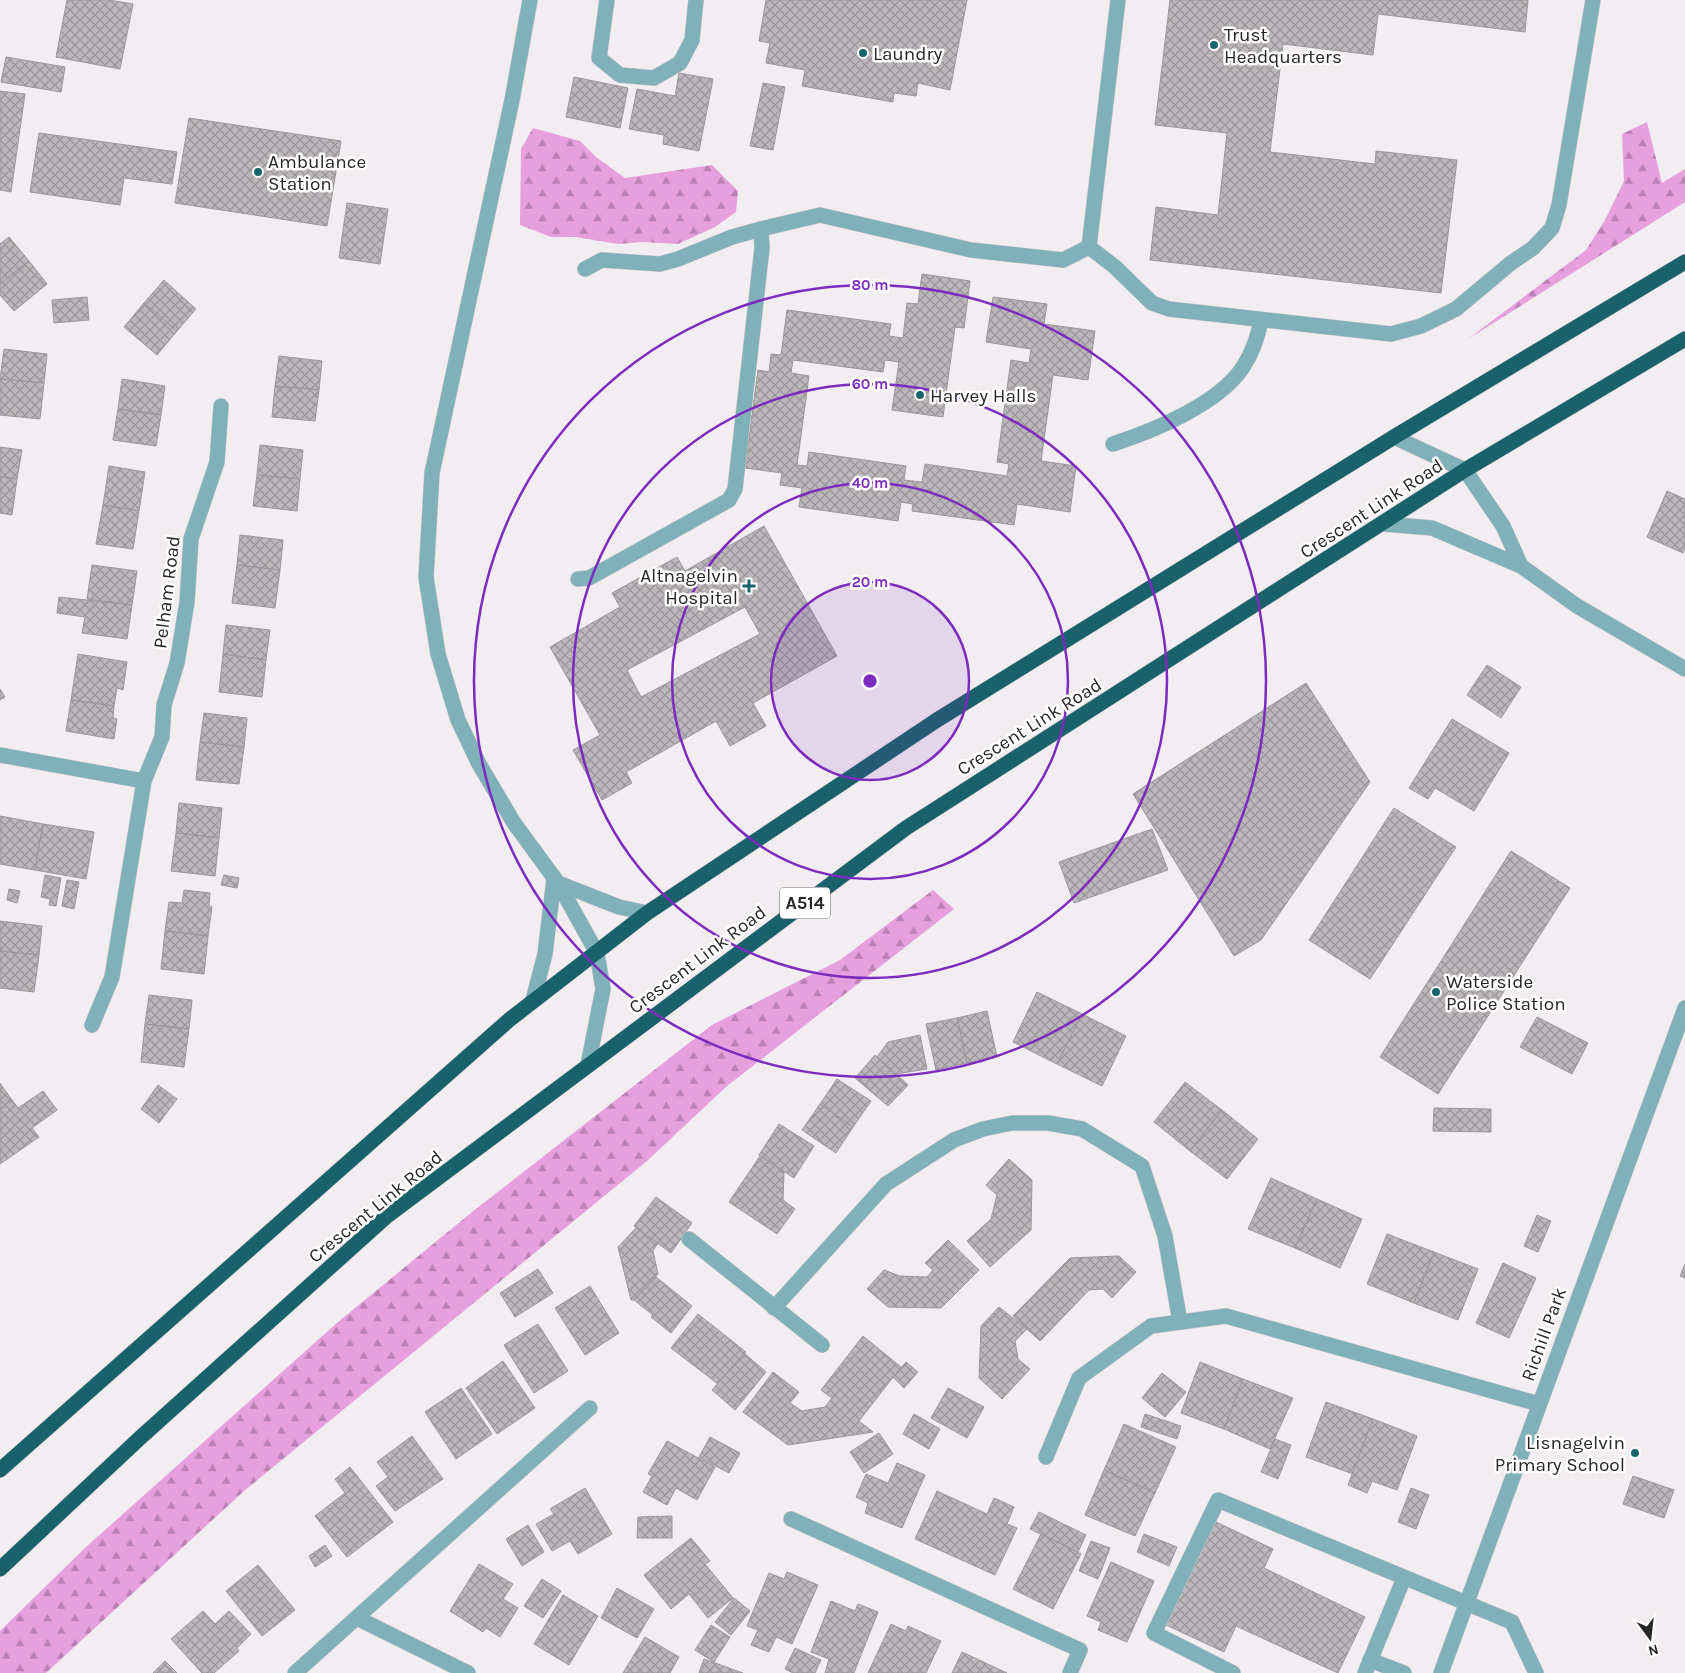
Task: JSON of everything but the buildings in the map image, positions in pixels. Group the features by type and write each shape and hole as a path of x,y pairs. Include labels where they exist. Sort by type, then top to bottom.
{"highway":[{"path":"0,1470 533,1000 648,913 937,720 1394,437 1685,262"},
{"name":"Crescent Link Road","path":"0,1569 141,1438 387,1216 906,828 1384,524 1465,470 1685,339"}],"street":[{"path":"530,0 512,100 432,473 426,577 438,654 458,720 479,764 514,823 556,881 597,953 603,989 588,1065"},
{"path":"607,0 600,58 620,75 654,78 680,63 692,40 696,0"},
{"path":"1089,247 1118,0"},
{"path":"1089,247 1115,267 1152,303 1169,309 1261,321 1299,323 1391,334 1421,326 1456,309 1511,263 1533,248 1552,228 1559,205 1593,0"},
{"path":"585,269 602,260 660,264 678,260 732,237 820,215 971,250 1062,260 1089,247"},
{"path":"578,579 589,578 729,500 735,489 762,248 760,229"},
{"path":"1113,444 1150,432 1206,401 1227,384 1243,368 1256,345 1261,321"},
{"name":"Pelham Road","path":"92,1025 112,977 144,781 162,737 164,705 177,663 187,602 191,539 217,462 221,406"},
{"path":"1394,437 1465,470 1503,526 1521,566"},
{"path":"1384,524 1432,528 1521,566 1578,606 1685,669"},
{"path":"0,754 144,781"},
{"path":"556,881 619,907 648,913"},
{"path":"533,1000 545,954 556,881"},
{"name":"Richill Park","path":"1441,1673 1685,1008"},
{"path":"774,1308 886,1184 954,1140 983,1129 1012,1123 1048,1124 1082,1129 1142,1166 1165,1236 1180,1322"},
{"path":"689,1239 822,1345"},
{"path":"1046,1458 1079,1378 1151,1326 1226,1316 1539,1404"},
{"path":"294,1673 590,1408"},
{"path":"1234,1673 1154,1633 1218,1500 1512,1622 1536,1673"},
{"path":"791,1519 1080,1650 1070,1673"},
{"path":"1404,1578 1368,1667 1404,1673"},
{"path":"357,1618 468,1673"}],"green space":[{"path":"1647,122 1662,183 1685,169 1685,202 1468,339 1586,250 1605,220 1624,181 1622,134"},
{"path":"533,128 580,141 596,157 625,178 712,165 738,191 736,212 715,227 678,244 642,242 618,244 575,237 551,237 520,225 521,149"},
{"path":"933,890 954,909 727,1086 647,1161 244,1491 46,1673 0,1673 0,1631 86,1547 338,1322 472,1212 712,1025 840,960"}],"place":[{"name":"Trust Headquarters","path":"1214,45"},
{"name":"Laundry","path":"863,53"},
{"name":"Ambulance Station","path":"258,172"},
{"name":"Harvey Halls","path":"920,395"},
{"name":"Altnagelvin Hospital","path":"749,586"},
{"name":"Waterside Police Station","path":"1436,992"},
{"name":"Lisnagelvin Primary School","path":"1635,1453"}]}
